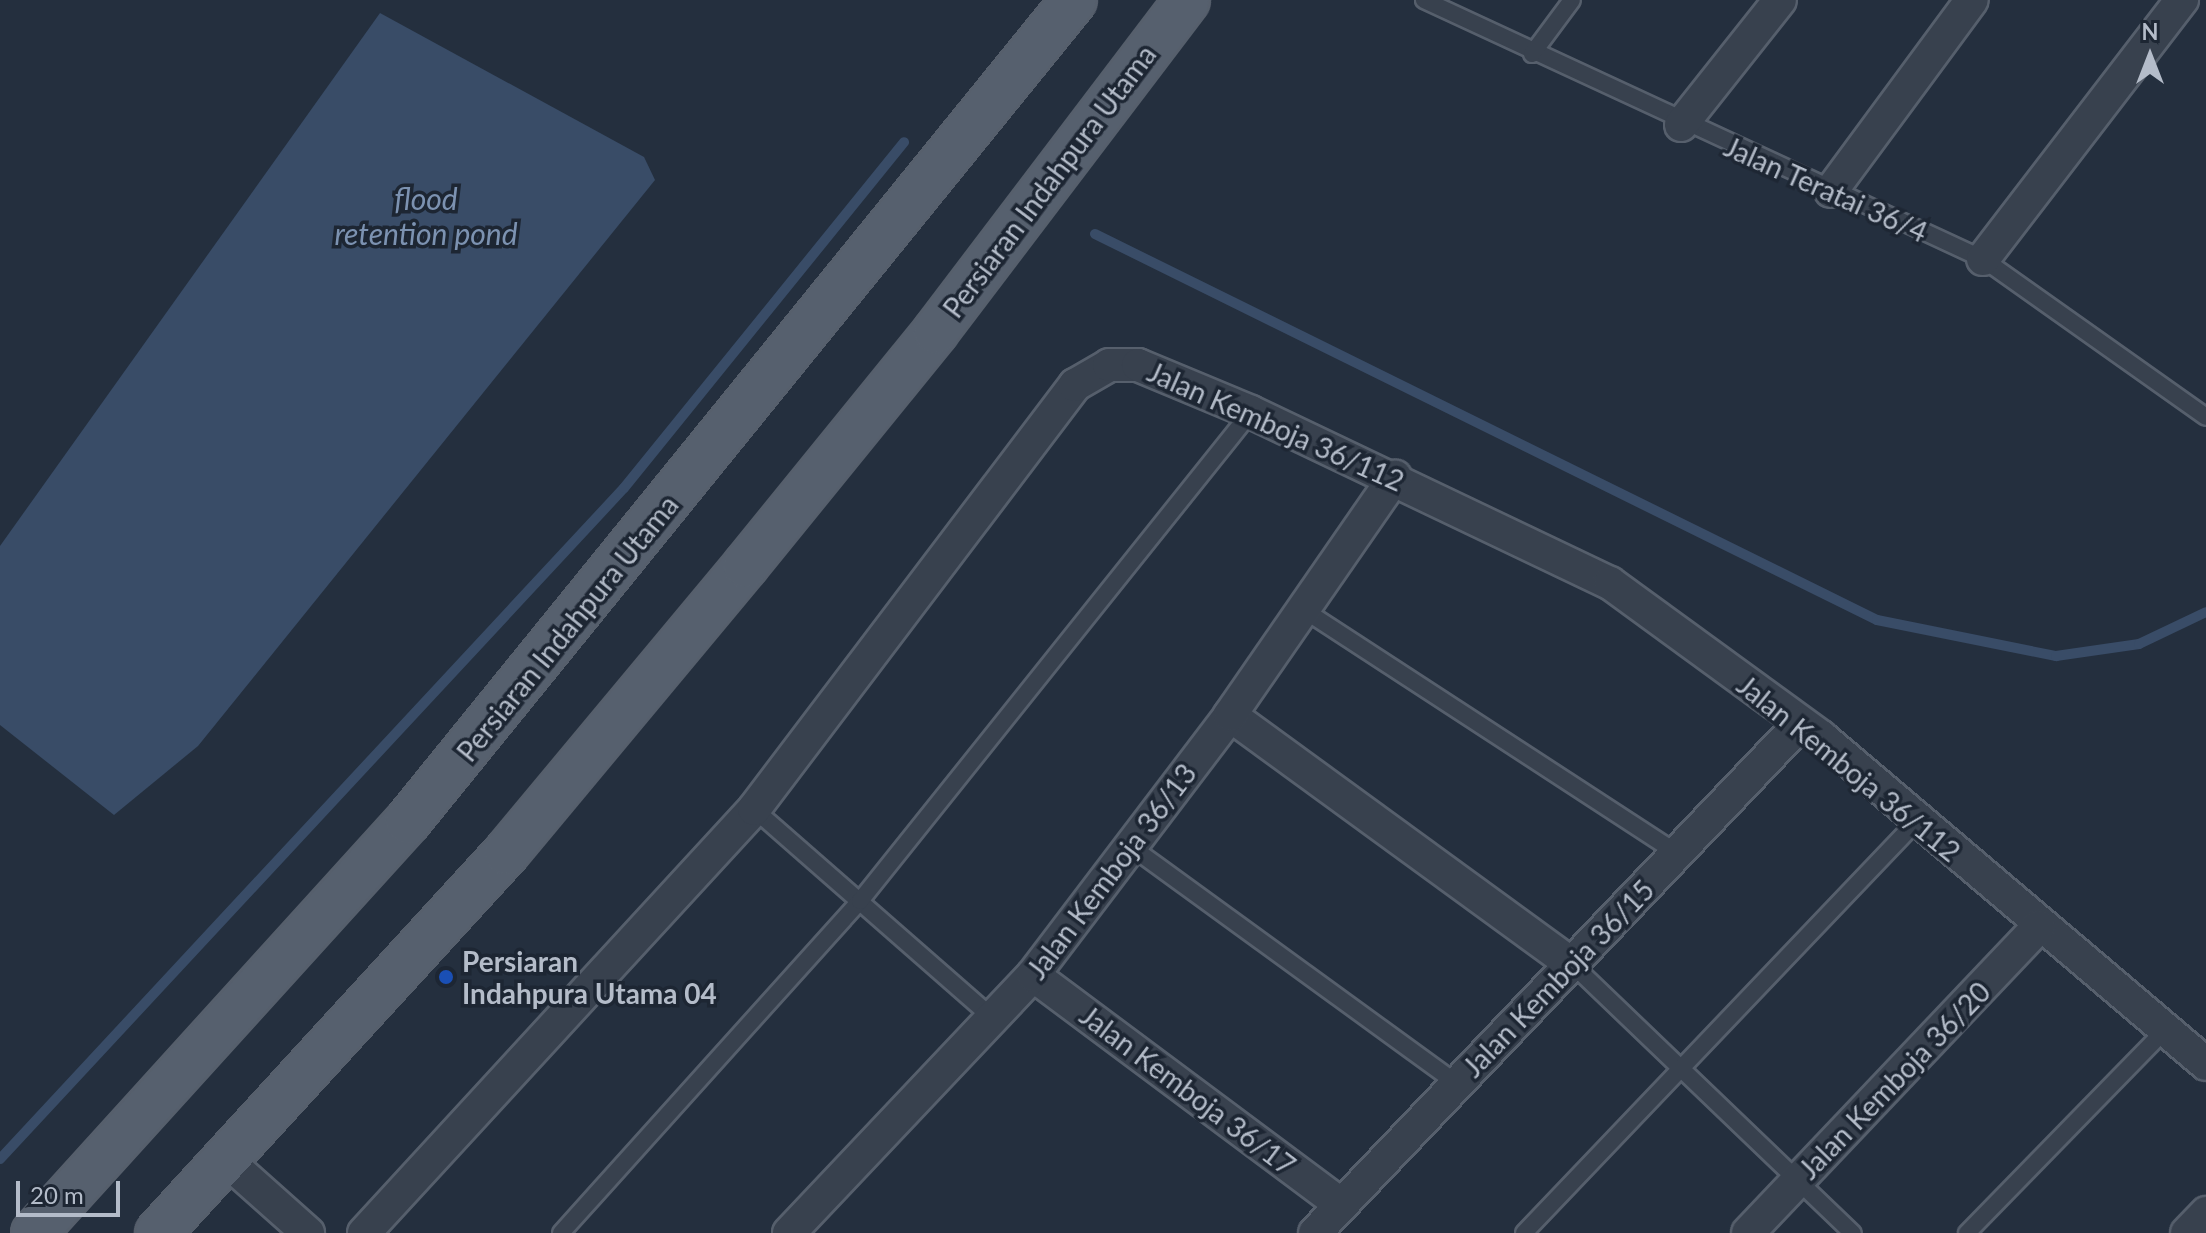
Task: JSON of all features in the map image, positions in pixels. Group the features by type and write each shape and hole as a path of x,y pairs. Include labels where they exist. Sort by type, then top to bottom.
{"main road":[{"name":"Persiaran Indahpura Utama","path":"34,1233 408,821 1074,0"},
{"name":"Persiaran Indahpura Utama","path":"158,1233 507,852 936,331 1187,0"}],"street":[{"path":"1681,125 1780,0"},
{"path":"1831,191 1972,0"},
{"path":"1983,259 2182,0"},
{"name":"Jalan Kemboja 36/112","path":"364,1233 754,809 1084,376 1138,365 1395,477 1610,583 1801,723 2206,1064"},
{"name":"Jalan Kemboja 36/13","path":"789,1233 1033,975 1230,715 1301,608 1395,477"},
{"path":"1230,715 1572,964"},
{"name":"Jalan Kemboja 36/15","path":"1315,1233 1801,723"},
{"name":"Jalan Kemboja 36/20","path":"1748,1233 2039,926"},
{"name":"Jalan Kemboja 36/17","path":"1033,975 1342,1205"},
{"path":"226,1160 308,1233"},
{"path":"2187,1233 2206,1213"}],"lane":[{"name":"Jalan Teratai 36/4","path":"1424,0 1681,125 1983,259 2206,417"},
{"path":"1532,54 1572,0"},
{"path":"561,1233 860,901 1251,412"},
{"path":"1301,608 1677,853"},
{"path":"754,809 994,1019"},
{"path":"1524,1233 1917,821"},
{"path":"1130,846 1458,1084"},
{"path":"1572,964 1684,1066 1853,1233"},
{"path":"1967,1233 2165,1030"}],"water":[{"name":"flood retention pond","path":"380,13 644,157 655,180 198,746 114,815 0,725 0,546"}],"waterway":[{"path":"0,1159 624,488 904,142"},
{"path":"1095,234 1877,620 2056,656 2139,644 2206,612"}],"place":[{"name":"Persiaran Indahpura Utama 04","path":"446,977"}]}
